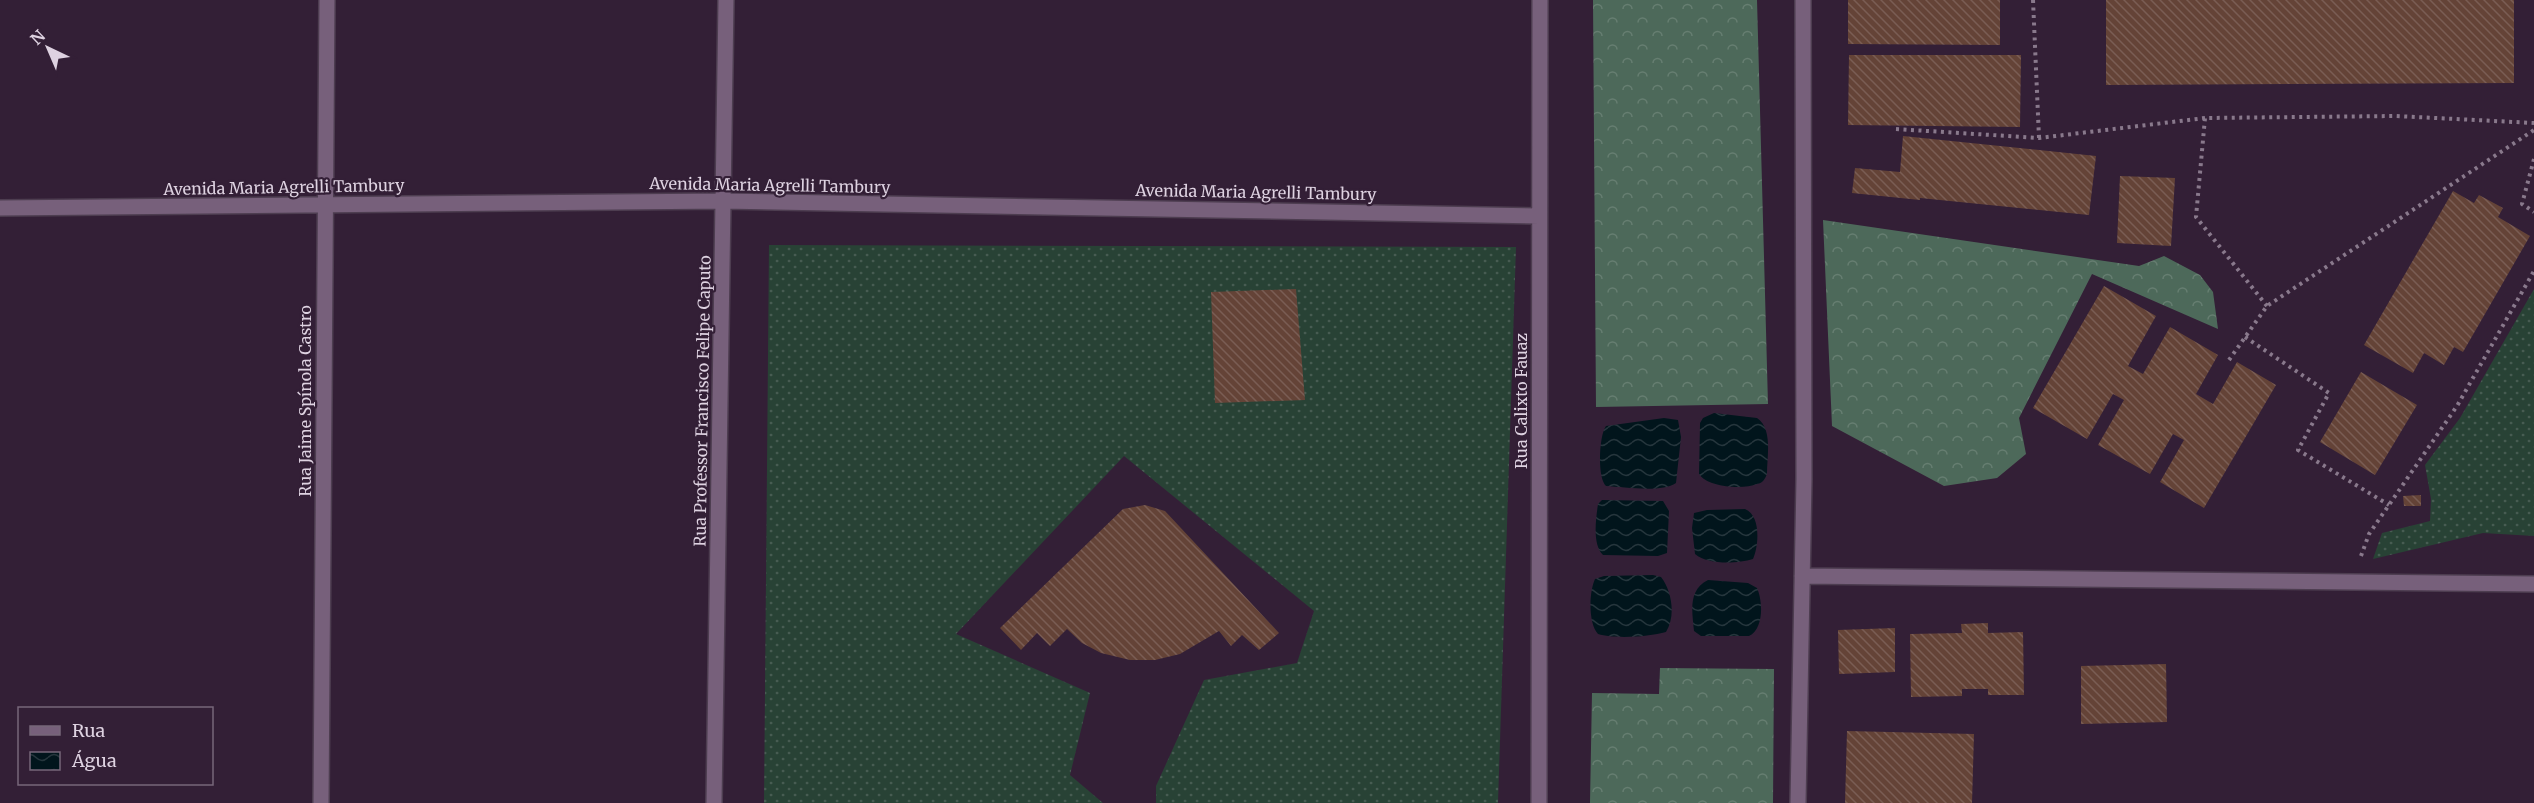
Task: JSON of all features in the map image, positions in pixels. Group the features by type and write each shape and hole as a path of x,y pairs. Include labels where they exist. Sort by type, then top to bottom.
{"street":[{"name":"Rua Jaime Spínola Castro","path":"321,803 327,0"},
{"name":"Rua Professor Francisco Felipe Caputo","path":"714,803 726,0"},
{"name":"Rua Calixto Fauaz","path":"1539,803 1540,0"},
{"path":"1798,803 1802,576 1803,0"},
{"name":"Avenida Maria Agrelli Tambury","path":"0,208 723,201 1539,216"},
{"path":"1802,576 2534,584"}],"path":[{"path":"2033,0 2039,138"},
{"path":"1896,129 2039,138 2205,118 2396,116 2534,123"},
{"path":"2205,118 2196,217 2267,306"},
{"path":"2229,360 2267,306 2534,129"},
{"path":"2534,159 2522,204 2534,212"},
{"path":"2358,582 2363,544 2457,406 2534,271"},
{"path":"2245,337 2329,393 2298,450 2389,504"}],"green space":[{"path":"1593,0 1757,0 1768,404 1596,407"},
{"path":"1823,220 2139,266 2164,256 2200,275 2213,292 2218,329 2092,274 2019,418 2026,454 1997,478 1944,486 1832,426"},
{"path":"769,245 1516,247 1498,803 1156,803 1156,786 1204,680 1297,663 1314,611 1124,456 956,634 1090,693 1070,775 1103,803 764,803"},
{"path":"2534,289 2534,536 2483,533 2373,559 2382,533 2430,521 2431,499 2425,465 2460,418"},
{"path":"1660,668 1774,669 1773,803 1590,803 1592,693 1659,694"}],"water":[{"path":"1714,413 1757,418 1762,423 1767,436 1768,451 1767,474 1761,483 1743,487 1726,486 1709,482 1699,474 1700,423 1703,418"},
{"path":"1664,418 1678,420 1681,437 1676,483 1652,489 1606,486 1601,475 1600,456 1606,426"},
{"path":"1602,500 1663,501 1669,511 1667,553 1658,556 1603,555 1597,545 1596,531 1598,504"},
{"path":"1745,509 1750,512 1756,524 1757,547 1753,559 1723,563 1707,560 1695,554 1692,528 1694,513 1707,510"},
{"path":"1653,575 1661,577 1670,596 1672,611 1666,632 1632,637 1598,634 1592,623 1590,607 1595,579 1604,576"},
{"path":"1708,580 1748,583 1757,588 1761,614 1754,632 1749,636 1701,636 1694,631 1692,609 1694,595 1697,589"}],"building":[{"path":"1848,0 2000,0 2000,45 1848,44"},
{"path":"2106,0 2514,0 2514,83 2106,85"},
{"path":"1849,55 2021,55 2020,127 1848,125"},
{"path":"1903,136 2096,156 2089,215 1852,193 1855,168 1900,172"},
{"path":"2120,176 2175,178 2171,246 2117,243"},
{"path":"2453,191 2474,203 2479,195 2503,208 2498,217 2530,236 2463,352 2454,347 2444,365 2424,353 2413,373 2364,345"},
{"path":"2104,286 2156,316 2128,366 2143,374 2170,327 2218,355 2196,394 2213,404 2237,362 2276,385 2204,508 2160,482 2184,440 2173,434 2150,474 2098,445 2124,400 2113,394 2087,439 2033,408"},
{"path":"1296,289 1305,400 1215,403 1211,292"},
{"path":"2361,372 2417,405 2375,475 2320,442"},
{"path":"2421,495 2421,506 2404,506 2403,496"},
{"path":"1145,505 1165,511 1279,633 1259,650 1242,635 1231,646 1219,631 1180,654 1155,660 1130,660 1101,653 1082,643 1067,629 1050,646 1037,633 1021,650 1000,628 1123,509"},
{"path":"1988,623 1988,633 2023,632 2024,695 1988,695 1988,689 1962,689 1962,696 1911,697 1910,634 1962,633 1961,624"},
{"path":"1895,628 1895,672 1839,674 1838,630"},
{"path":"2166,664 2167,722 2081,724 2081,666"},
{"path":"1847,731 1974,734 1972,803 1845,803"}]}
